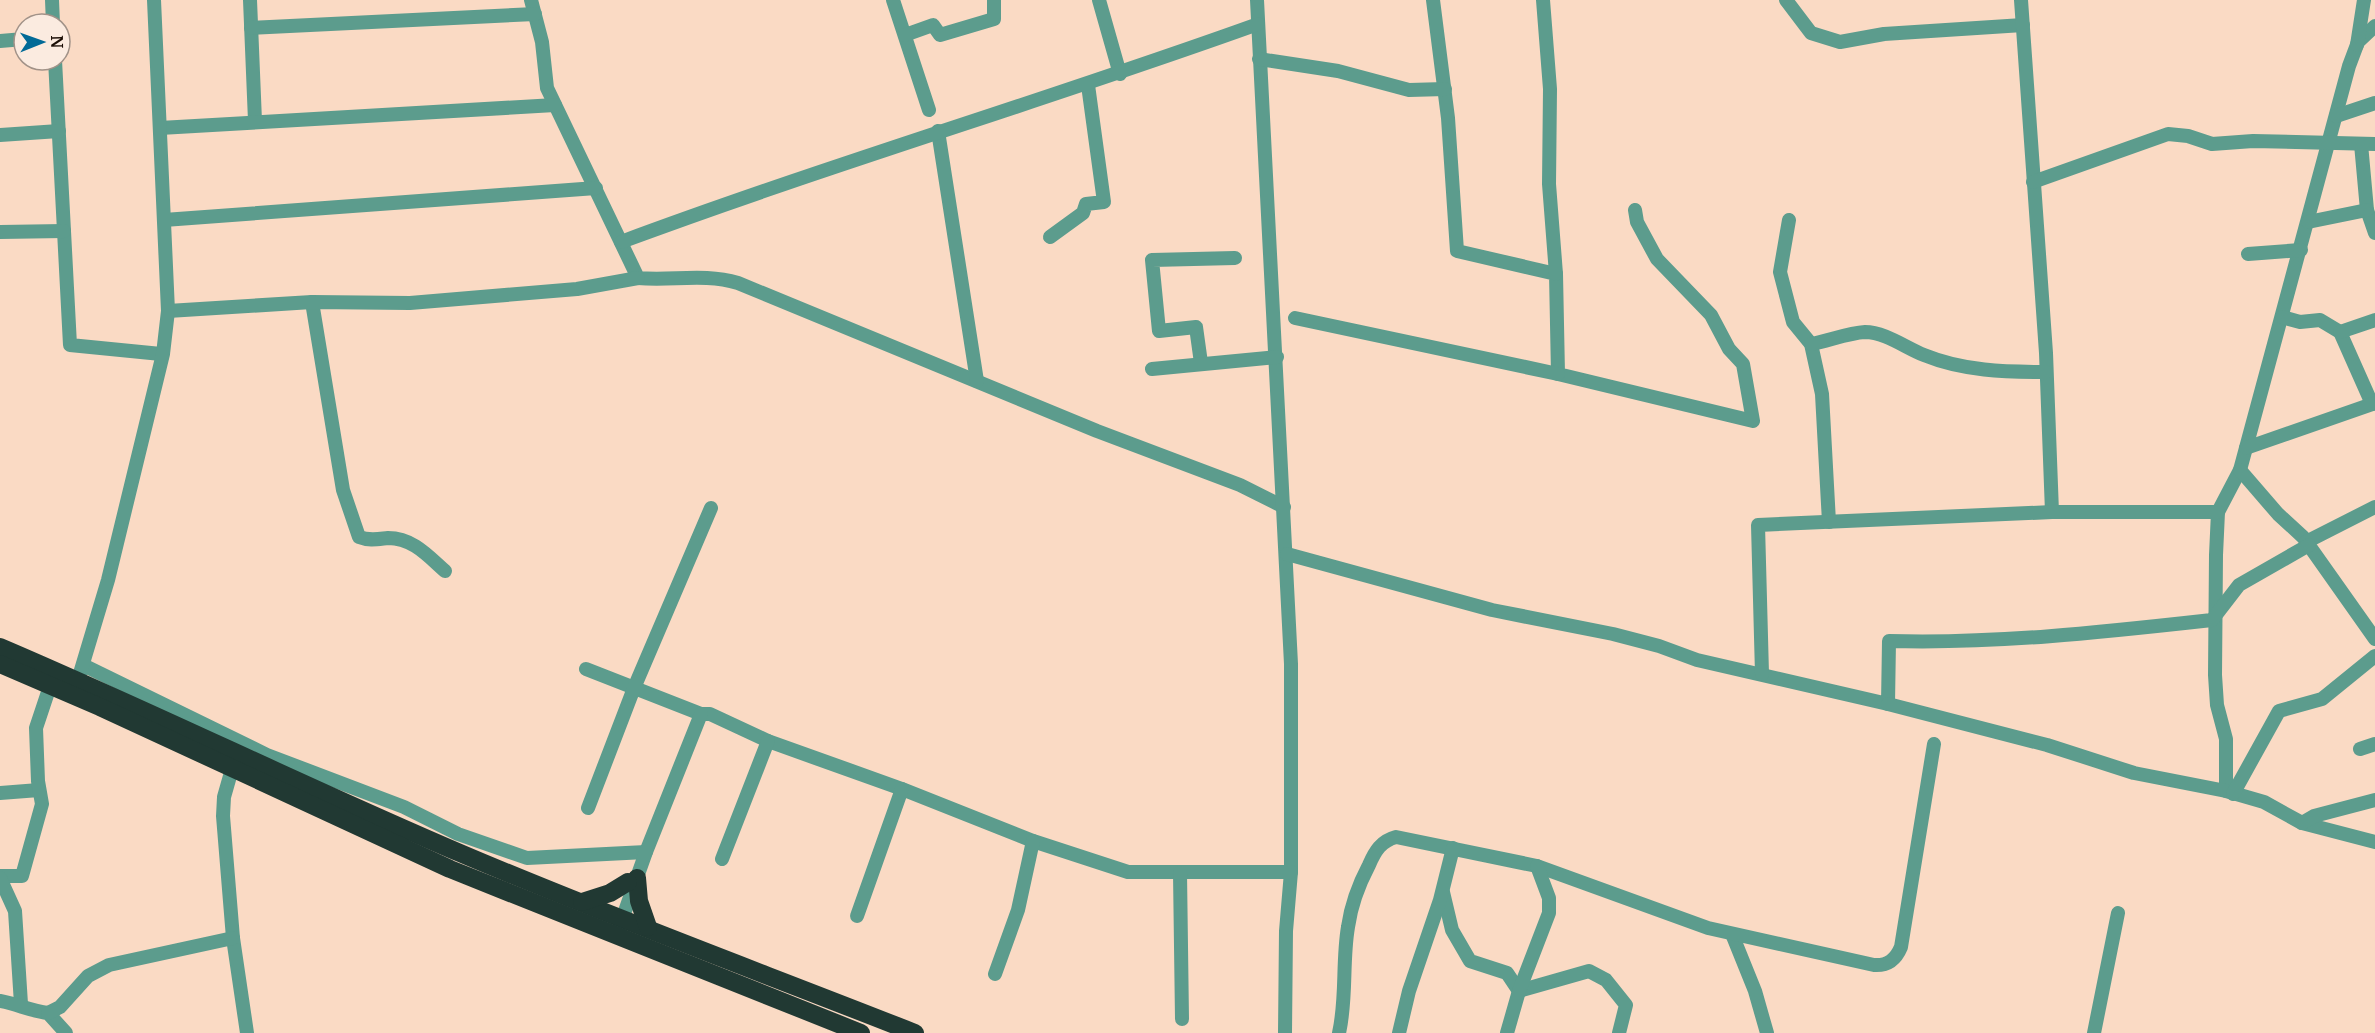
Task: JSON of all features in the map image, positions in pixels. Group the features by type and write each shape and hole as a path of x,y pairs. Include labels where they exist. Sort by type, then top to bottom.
{"highway":[{"path":"0,646 81,672 278,773 459,853 582,902 616,925 648,927 915,1033"},
{"path":"1,667 50,686 450,869 616,925 861,1033"},
{"path":"582,902 610,893 633,880 648,927"}],"street":[{"path":"154,0 168,311 161,354 108,580 81,672 267,755 404,807 458,834 527,858 645,856"},
{"path":"249,0 255,121"},
{"path":"893,0 929,110"},
{"path":"905,35 933,25 940,35 994,19 994,0"},
{"path":"1099,0 1120,74"},
{"path":"1257,0 1291,664 1291,872 1286,931 1285,1033"},
{"path":"1433,0 1445,89 1457,251 1556,274"},
{"path":"1543,0 1550,89 1549,184 1556,274 1558,374"},
{"path":"1786,0 1811,33 1840,42 1884,34 2023,25"},
{"path":"2021,0 2046,372 2052,512"},
{"path":"2229,792 2226,739 2217,705 2215,675 2218,612 2218,512 2240,470 2357,45 2364,0"},
{"path":"251,28 533,7 542,42 546,88 638,278"},
{"path":"621,242 765,188 1088,85 1258,24"},
{"path":"2357,45 2375,26"},
{"path":"1259,59 1338,71 1371,82 1409,90 1445,89"},
{"path":"56,72 70,345 161,354"},
{"path":"1050,237 1083,213 1086,204 1104,202 1088,85"},
{"path":"2336,116 2375,103"},
{"path":"160,128 555,105"},
{"path":"0,135 59,131"},
{"path":"938,131 977,381"},
{"path":"2033,182 2168,134 2188,136 2212,144 2253,141 2375,144"},
{"path":"2361,144 2367,210 2375,233"},
{"path":"164,220 596,188"},
{"path":"1295,318 1558,374 1753,421 1743,364 1730,349 1711,315 1657,259 1637,222 1635,210"},
{"path":"2308,222 2367,210"},
{"path":"1789,220 1780,272 1793,322 1811,344 1822,394 1829,522"},
{"path":"0,232 64,231"},
{"path":"2248,254 2301,250"},
{"path":"1201,363 1196,327 1159,331 1152,260 1235,258"},
{"path":"168,311 312,302 410,303 577,289 638,278 719,277 779,298 924,361 1097,431 1240,485 1284,507"},
{"path":"312,302 343,490 359,537 366,540 397,539 408,542 420,548 445,572"},
{"path":"2246,448 2374,404 2340,332 2320,320 2300,322 2282,317"},
{"path":"2340,332 2375,320"},
{"path":"1811,344 1865,332 1892,340 1925,356 1964,367 2004,372 2046,372"},
{"path":"1152,369 1277,357"},
{"path":"2240,470 2278,514 2308,543 2375,639"},
{"path":"1888,704 1888,641 1935,642 2064,636 2212,620 2239,585 2308,543 2375,507"},
{"path":"588,808 634,688 711,508"},
{"path":"1762,674 1758,525 2052,512 2218,512"},
{"path":"1287,554 1492,610 1613,634 1659,646 1697,660 1888,704 2047,745 2134,773 2229,792 2264,802 2302,823 2375,842"},
{"path":"2229,792 2279,711 2322,699 2375,656"},
{"path":"586,669 701,714 710,714 768,741 902,789 1033,841 1128,872 1291,872"},
{"path":"21,1004 15,910 0,877 22,876 39,820 42,804 39,790 36,728 50,686"},
{"path":"616,925 701,714"},
{"path":"722,859 768,741"},
{"path":"1339,1033 1345,1007 1347,927 1355,898 1375,853 1387,839 1396,837 1537,866 1732,934 1881,965 1897,956 1901,947 1934,744"},
{"path":"2360,749 2375,744"},
{"path":"232,769 224,797 224,816 233,938 247,1033"},
{"path":"857,916 902,789"},
{"path":"0,792 39,790"},
{"path":"2302,823 2314,816 2375,800"},
{"path":"995,974 1018,910 1033,841"},
{"path":"1399,1033 1409,991 1443,889 1453,848"},
{"path":"1507,1033 1519,991 1549,913 1549,898 1537,866"},
{"path":"1180,873 1182,1018"},
{"path":"1443,889 1452,930 1470,961 1507,973 1519,991"},
{"path":"2094,1033 2118,913"},
{"path":"1732,934 1755,991 1767,1033"},
{"path":"0,1001 21,1004 30,1010 48,1013 60,1007 88,976 109,965 233,938"},
{"path":"1519,991 1590,971 1606,980 1626,1005 1618,1033"},
{"path":"48,1013 66,1033"}]}
